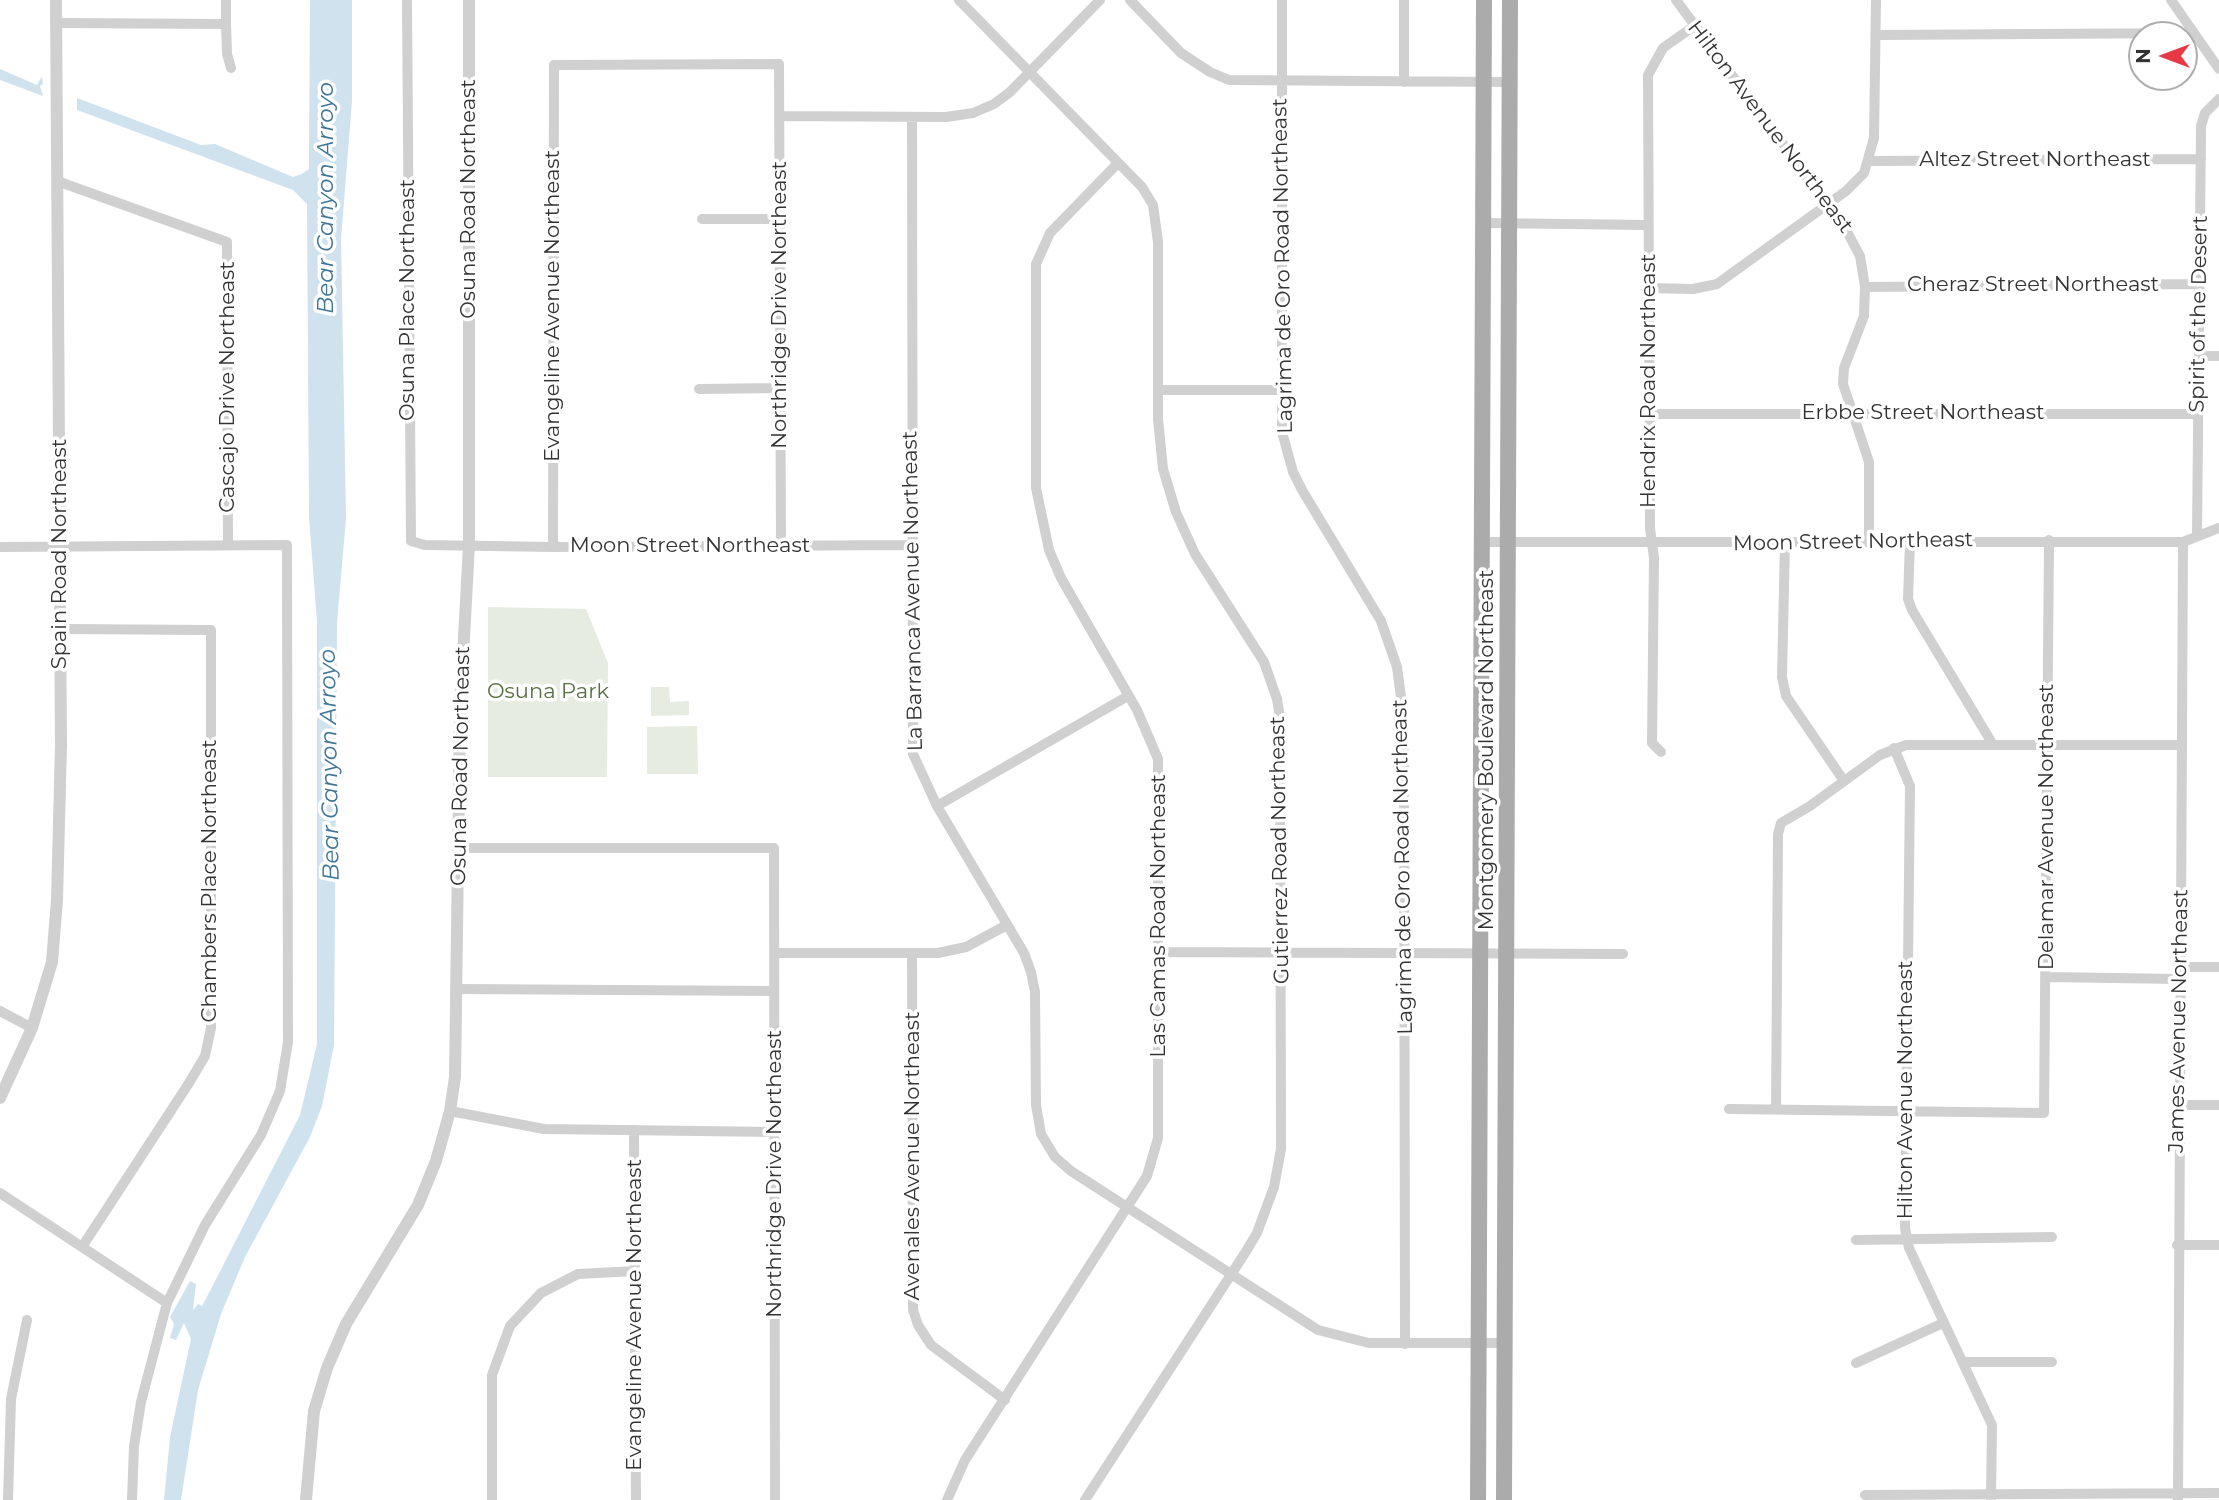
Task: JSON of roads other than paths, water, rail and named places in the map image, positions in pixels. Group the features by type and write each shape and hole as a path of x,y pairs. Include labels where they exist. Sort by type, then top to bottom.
{"main road":[{"name":"Montgomery Boulevard Northeast","path":"1478,1500 1484,542 1484,0"},
{"name":"Montgomery Boulevard Northeast","path":"1504,1500 1510,0"}],"street":[{"name":"Spain Road Northeast","path":"0,1098 32,1028 51,962 57,900 60,629 56,0"},
{"path":"226,0 227,54 231,68"},
{"name":"Osuna Place Northeast","path":"407,0 408,535 411,541 418,544 469,545"},
{"name":"Osuna Road Northeast","path":"306,1500 314,1411 327,1368 346,1324 418,1205 436,1161 450,1111 458,1044 460,712 469,545 468,0"},
{"name":"Gutierrez Road Northeast","path":"959,0 1142,187 1153,205 1157,222 1159,443 1176,512 1195,554 1259,654 1277,698 1281,737 1279,1167 1257,1234 1085,1500"},
{"path":"779,116 912,117 973,113 994,104 1029,73 1100,0"},
{"path":"1130,0 1181,53 1209,72 1230,80 1509,82"},
{"name":"Lagrima de Oro Road Northeast","path":"1282,0 1282,432 1293,472 1371,600 1397,667 1404,720 1405,1343"},
{"path":"1404,0 1404,82"},
{"name":"Hilton Avenue Northeast","path":"1676,0 1853,239 1860,256 1866,286 1864,316 1844,368 1845,396 1869,462 1870,541"},
{"path":"1648,288 1693,289 1717,284 1856,183 1870,161 1874,138 1876,0"},
{"path":"2171,0 2186,21"},
{"path":"56,23 226,24"},
{"name":"Hendrix Road Northeast","path":"1661,752 1652,743 1654,558 1651,543 1649,414 1648,75 1663,48 1694,26"},
{"path":"1877,35 2128,33"},
{"path":"2198,39 2219,69"},
{"name":"Northridge Drive Northeast","path":"554,65 779,64 781,546"},
{"name":"Evangeline Avenue Northeast","path":"553,547 554,65"},
{"name":"Spirit of the Desert","path":"2197,536 2201,125 2205,113 2219,99"},
{"name":"La Barranca Avenue Northeast","path":"912,117 913,754 937,806 1024,953 1035,992 1036,1105 1041,1134 1055,1157 1071,1171 1318,1330 1369,1343 1505,1343"},
{"name":"Altez Street Northeast","path":"1870,161 2201,159"},
{"name":"Las Camas Road Northeast","path":"947,1500 965,1460 1147,1176 1158,1138 1158,759 1152,740 1061,578 1049,550 1040,519 1035,463 1036,264 1050,233 1118,163"},
{"name":"Cascajo Drive Northeast","path":"57,181 227,242 228,545"},
{"path":"702,219 779,219"},
{"path":"1485,223 1648,225"},
{"name":"Cheraz Street Northeast","path":"1866,286 2200,284"},
{"path":"2199,356 2219,356"},
{"path":"699,389 780,388"},
{"path":"1158,390 1281,390"},
{"name":"Erbbe Street Northeast","path":"1649,414 2198,414"},
{"name":"Moon Street Northeast","path":"1484,542 2183,542 2219,528"},
{"name":"Delamar Avenue Northeast","path":"1904,1112 2044,1113 2049,540"},
{"path":"1910,541 1908,598 1912,610 1992,743"},
{"path":"1784,542 1782,677 1786,696 1844,781"},
{"name":"James Avenue Northeast","path":"2178,1497 2183,542"},
{"path":"0,547 286,545 288,1042 280,1091 261,1135 205,1225 167,1303 141,1402 134,1446 132,1500"},
{"name":"Moon Street Northeast","path":"469,545 911,545"},
{"name":"Chambers Place Northeast","path":"60,629 211,630 211,1028 205,1056 82,1247"},
{"path":"937,806 1128,696"},
{"path":"1776,1109 1778,834 1781,823 1894,748 1918,743 2181,745"},
{"name":"Hilton Avenue Northeast","path":"1894,748 1910,786 1904,1112 1906,1238 1992,1425 1991,1498"},
{"name":"Northridge Drive Northeast","path":"459,848 774,848 775,1500"},
{"path":"775,953 912,953 960,949 1007,925"},
{"path":"1160,952 1623,954"},
{"name":"Avenales Avenue Northeast","path":"912,953 913,1310 930,1345 1005,1400"},
{"path":"2180,967 2219,967"},
{"path":"2046,977 2179,979"},
{"path":"458,989 774,991"},
{"path":"0,1011 32,1028"},
{"path":"2178,1105 2219,1105"},
{"path":"1729,1109 1904,1112"},
{"path":"450,1111 544,1129 775,1132"},
{"name":"Evangeline Avenue Northeast","path":"634,1130 636,1500"},
{"path":"0,1194 167,1303"},
{"path":"1856,1240 2052,1237"},
{"path":"2178,1245 2219,1245"},
{"path":"492,1500 492,1375 510,1326 541,1293 578,1274 635,1271"},
{"path":"8,1500 4,1446 15,1372 27,1320"},
{"path":"1856,1363 1943,1322"},
{"path":"1963,1362 2052,1362"},
{"path":"1865,1495 1991,1498 2178,1497 2219,1493"}],"water":[{"name":"Bear Canyon Arroyo","path":"310,0 352,0 352,101 341,239 346,518 337,623 334,1045 322,1106 310,1137 245,1257 221,1314 198,1390 181,1500 164,1500 170,1437 191,1339 184,1323 176,1340 170,1338 174,1324 170,1317 190,1281 196,1284 193,1310 198,1304 202,1306 300,1115 317,1044 317,622 309,517 307,204 293,190 77,110 77,98 201,145 215,144 293,177 302,174 309,169"},
{"path":"0,69 37,85 42,76 43,84 40,86 43,96 0,80"}],"park label":[{"name":"Osuna Park","path":"548,692"}]}
